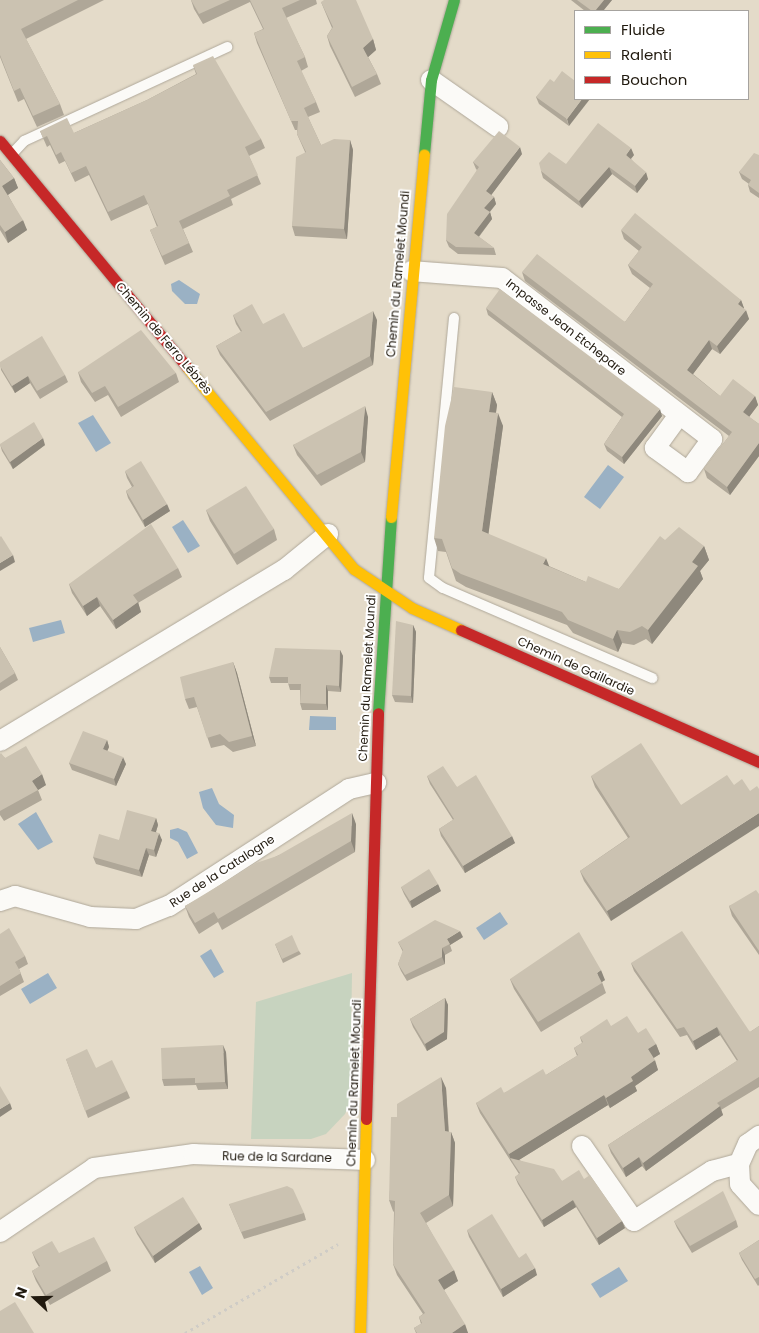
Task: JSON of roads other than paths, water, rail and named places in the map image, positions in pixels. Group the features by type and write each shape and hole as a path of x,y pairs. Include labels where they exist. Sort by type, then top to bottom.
{"main road":[{"name":"Chemin du Ramelet Moundi","path":"360,1333 376,783 384,591 411,271 431,80 454,0"},
{"name":"Chemin de Ferro Lébrès","path":"0,141 328,534 354,568 384,591"},
{"name":"Chemin de Gaillardie","path":"384,591 412,608 759,762"}],"street":[{"path":"431,80 498,127"},
{"name":"Impasse Jean Etchepare","path":"411,271 502,278 679,415"},
{"path":"0,741 284,570 328,534"},
{"name":"Rue de la Catalogne","path":"0,900 15,896 90,917 136,919 169,906 349,789 376,783"},
{"path":"759,1136 748,1144 739,1164 740,1184 759,1205"},
{"path":"582,1146 634,1220 712,1170 739,1164"},
{"name":"Rue de la Sardane","path":"0,1232 94,1168 194,1154 365,1160"}],"lane":[{"path":"11,154 24,141 227,47"},
{"path":"454,318 430,578 443,588 652,678"}],"water":[{"path":"179,280 200,294 197,304 185,304 172,291 171,284"},
{"path":"93,415 111,443 96,452 78,423"},
{"path":"608,465 624,477 600,509 584,497"},
{"path":"183,520 200,546 188,553 172,527"},
{"path":"61,620 65,633 33,642 29,628"},
{"path":"310,716 336,717 336,730 309,730"},
{"path":"212,788 219,804 234,815 233,828 216,825 203,808 199,792"},
{"path":"36,812 53,842 38,850 18,824"},
{"path":"178,828 187,832 198,853 187,859 178,842 170,838 170,830"},
{"path":"500,912 508,924 484,940 476,928"},
{"path":"211,949 224,972 214,978 200,956"},
{"path":"48,973 57,988 30,1004 21,989"},
{"path":"200,1266 213,1288 202,1295 189,1272"},
{"path":"619,1267 628,1281 600,1298 591,1284"}]}
